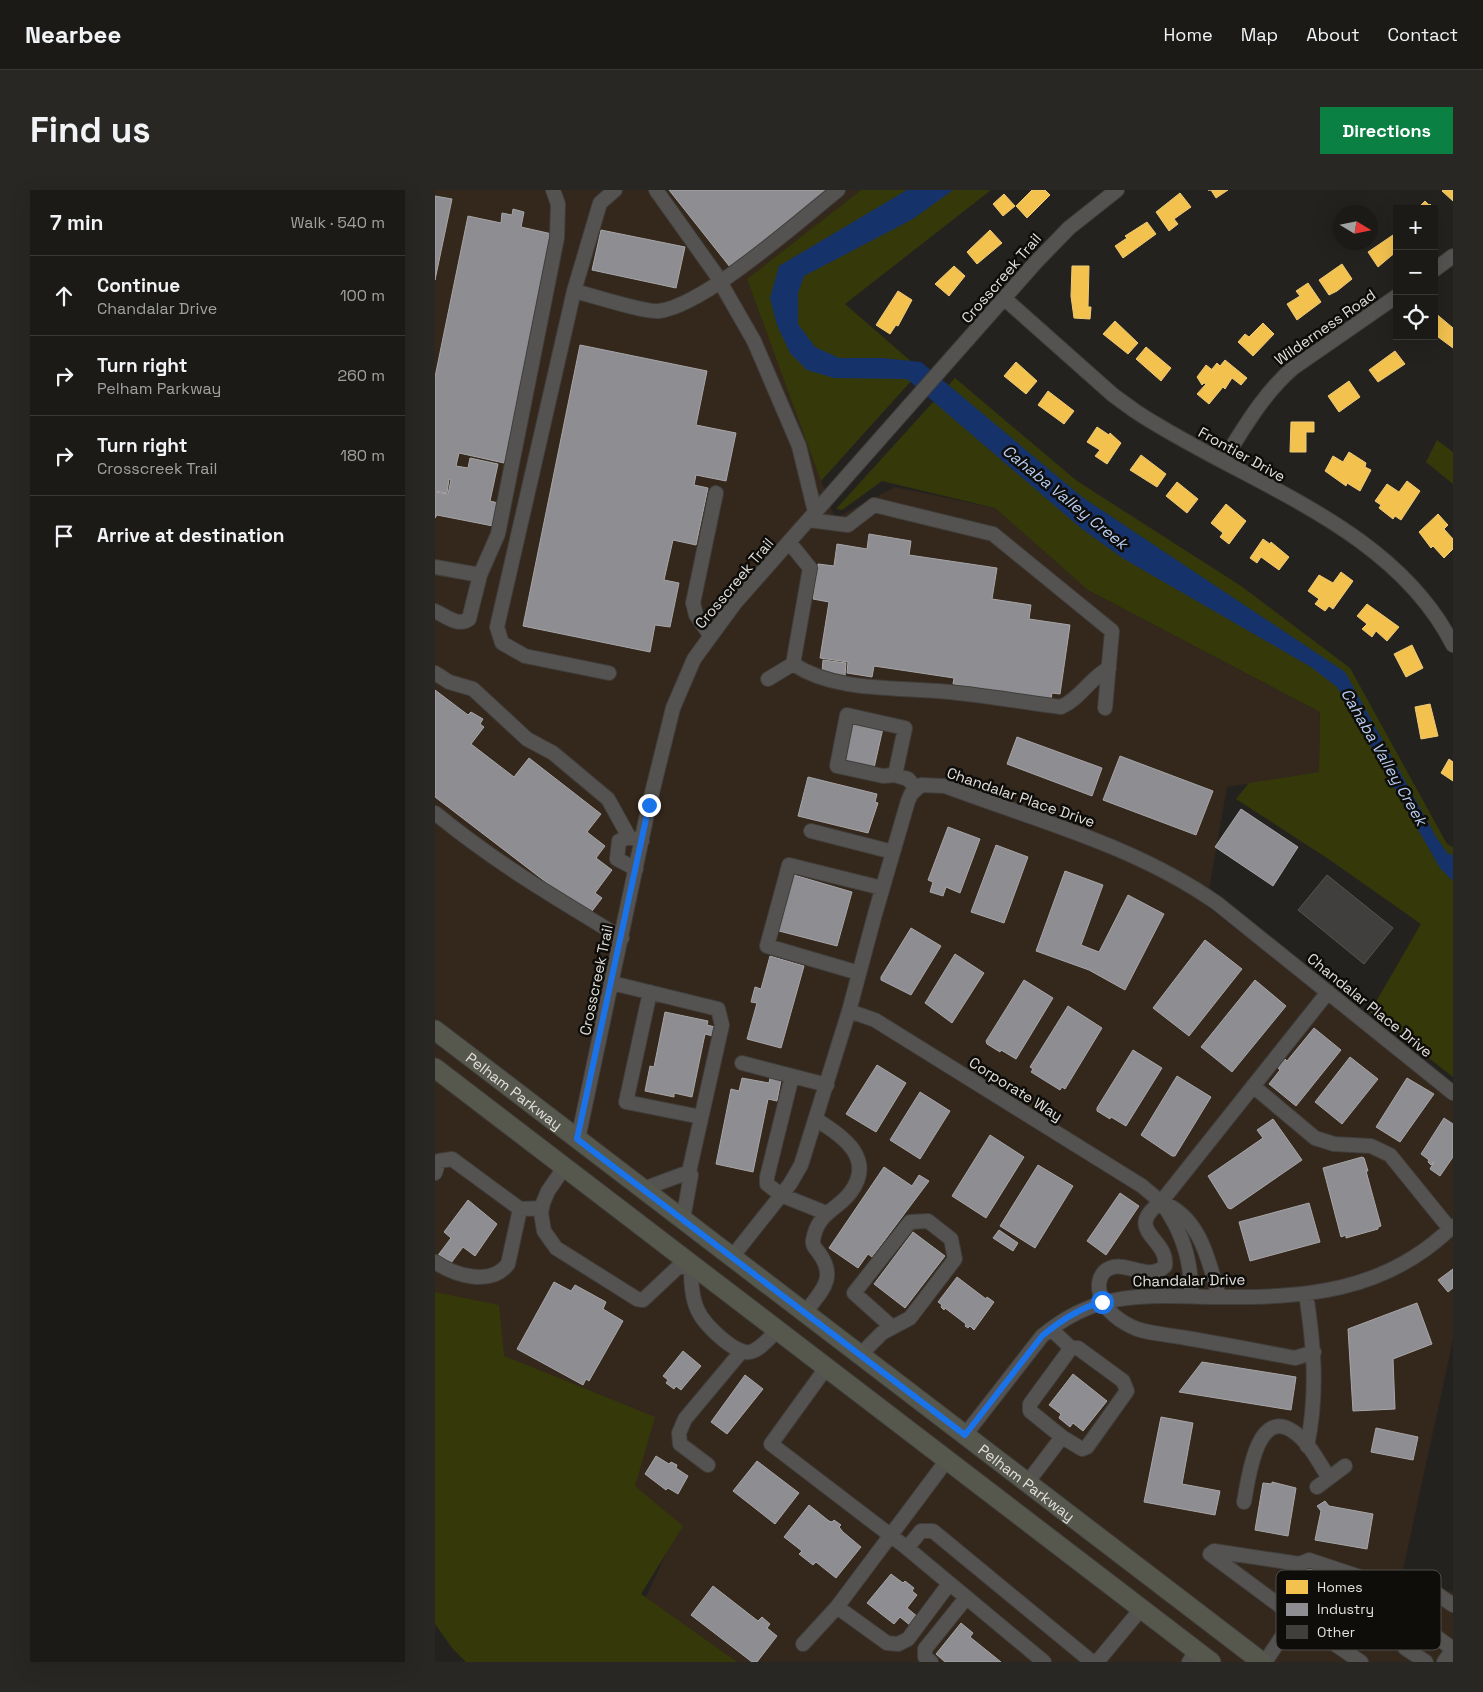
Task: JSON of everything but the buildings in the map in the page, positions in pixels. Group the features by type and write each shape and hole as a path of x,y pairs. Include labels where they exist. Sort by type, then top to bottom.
{"main road":[{"name":"Pelham Parkway","path":"435,1030 1263,1662"},
{"name":"Pelham Parkway","path":"435,1068 1141,1609 1199,1658"},
{"path":"565,1168 577,1139"},
{"path":"692,1265 713,1243"},
{"path":"947,1460 965,1435"},
{"path":"1010,1509 1027,1483"}],"street":[{"path":"435,611 457,622 465,623 469,620 480,575 498,534 557,238 558,204 553,190"},
{"path":"609,673 525,656 502,643 497,627 574,291 600,203 615,190"},
{"path":"656,190 721,282 754,341 799,446 812,516 848,525 874,505 993,534 1112,631 1105,708"},
{"path":"574,291 657,312 673,308 721,282 838,190"},
{"name":"Crosscreek Trail","path":"577,1139 636,869 635,839 673,708 694,659 735,603 1069,228 1117,190"},
{"path":"1438,267 1452,258"},
{"name":"Frontier Drive","path":"1005,299 1128,406 1155,424 1328,521 1372,549 1391,565 1423,599 1453,646"},
{"name":"Wilderness Road","path":"1223,461 1259,405 1278,380 1393,299"},
{"path":"711,635 696,615 693,603 716,493"},
{"path":"768,679 793,664 809,568 789,542"},
{"path":"435,566 480,575"},
{"path":"793,664 810,676 832,681 884,688 938,691 1061,707 1073,702 1098,674 1109,668"},
{"path":"435,673 449,682 473,689 527,739 553,753 608,799 635,839 619,841 617,859 636,869"},
{"path":"732,1257 781,1195 801,1165 817,1120 908,802 916,788 908,779 895,775 883,776 837,766 847,715 905,728 895,775"},
{"name":"Chandalar Place Drive","path":"916,788 928,784 945,786 1135,855 1206,895 1453,1093"},
{"path":"435,813 468,840 519,876 622,938"},
{"path":"811,831 893,852"},
{"path":"859,973 767,946 786,874 789,865 882,888"},
{"path":"612,983 718,1009 722,1025 689,1172 691,1175 683,1219"},
{"path":"650,992 626,1102 701,1118"},
{"path":"1314,1352 1295,1358 1137,1328 1111,1313 1102,1302 1100,1280 1105,1272 1112,1268 1120,1267 1147,1273 1160,1271 1165,1266 1163,1251 1150,1237 1146,1227 1147,1217 1151,1210 1161,1202 1328,992"},
{"name":"Corporate Way","path":"849,1011 875,1020 1142,1186 1161,1202 1170,1213 1190,1265 1191,1296"},
{"path":"743,1063 827,1084"},
{"path":"792,1076 767,1177 767,1184 781,1195 825,1213"},
{"path":"1253,1086 1315,1138 1335,1144 1371,1146 1390,1155 1451,1227"},
{"path":"805,1313 827,1281 828,1274 825,1264 813,1245 813,1239 825,1213 850,1192 860,1166 859,1158 840,1134 817,1120"},
{"path":"435,1173 439,1161 452,1159 515,1205 542,1208"},
{"path":"565,1168 547,1191 542,1208 544,1231 557,1248 637,1299 643,1300 677,1268 692,1265 691,1274 698,1312 705,1322 734,1349 741,1352 755,1350 777,1331"},
{"path":"643,1189 689,1172"},
{"name":"Corporate Way","path":"1161,1202 1182,1212 1195,1230 1219,1297"},
{"path":"435,1262 445,1268 463,1274 491,1276 504,1270 508,1264 515,1205"},
{"path":"860,1355 882,1333 910,1318 955,1259 951,1239 928,1221 910,1222 853,1293 892,1326"},
{"name":"Chandalar Drive","path":"965,1435 1017,1366 1051,1329 1076,1312 1102,1302 1137,1296 1219,1297 1306,1294 1355,1285 1394,1270 1420,1254 1451,1227"},
{"path":"1306,1294 1314,1352 1315,1398 1307,1446"},
{"path":"1051,1329 1071,1348 1078,1348 1123,1381 1127,1391 1087,1448 1082,1449 1062,1437 1030,1411 1030,1404 1071,1348"},
{"path":"708,1465 680,1444 679,1433 685,1419 741,1352"},
{"path":"826,1368 771,1444 891,1535 1044,1662"},
{"path":"1244,1502 1257,1446 1263,1434 1275,1428 1285,1428 1295,1432 1329,1478"},
{"path":"1027,1483 1062,1437"},
{"path":"803,1644 837,1607 947,1460"},
{"path":"1317,1487 1345,1466"},
{"path":"907,1548 921,1531 933,1531 1092,1662"},
{"path":"1276,1603 1210,1554 1214,1551 1242,1553 1300,1564 1309,1560 1339,1570"},
{"path":"837,1607 887,1643 898,1644 907,1639 949,1584"},
{"path":"1441,1596 1453,1605"},
{"path":"931,1662 925,1656 925,1649 966,1598"},
{"path":"1097,1662 1141,1609"},
{"path":"1441,1640 1453,1649 1444,1662"},
{"path":"1263,1662 1276,1644"},
{"path":"1343,1650 1361,1662"},
{"path":"1408,1650 1425,1662"}],"shaded area":[{"path":"435,190 861,190 747,279 835,518 895,487 995,508 1088,590 1320,712 1319,772 1227,787 1206,906 1453,1094 1453,1340 1403,1570 1276,1570 1276,1650 1441,1650 1441,1589 1453,1592 1453,1662 705,1662 638,1614 677,1530 435,1365"}],"green space":[{"path":"861,190 991,190 845,304 921,370 821,481 747,279"},
{"path":"955,378 1077,481 1241,586 1350,668 1447,844 1453,847 1453,1077 1370,1012 1421,924 1330,860 1236,799 1249,783 1319,772 1320,712 1088,590 995,508 882,481 842,510 836,509"},
{"path":"1437,440 1453,452 1453,484 1426,462"},
{"path":"435,1292 499,1305 504,1356 655,1417 635,1486 683,1526 641,1594 737,1662 466,1662 453,1649 435,1624"}],"water":[{"name":"Cahaba Valley Creek","path":"907,190 953,190 913,219 804,276 798,293 798,324 815,347 839,358 882,358 921,362 1082,497 1345,672 1436,837 1448,854 1453,855 1453,881 1440,868 1337,687 1311,667 1124,559 1082,529 907,379 834,378 807,370 790,353 777,325 770,298 779,266"}],"route":[{"path":"649,805 577,1139 965,1435 1042,1336 1076,1312 1102,1302"}]}
